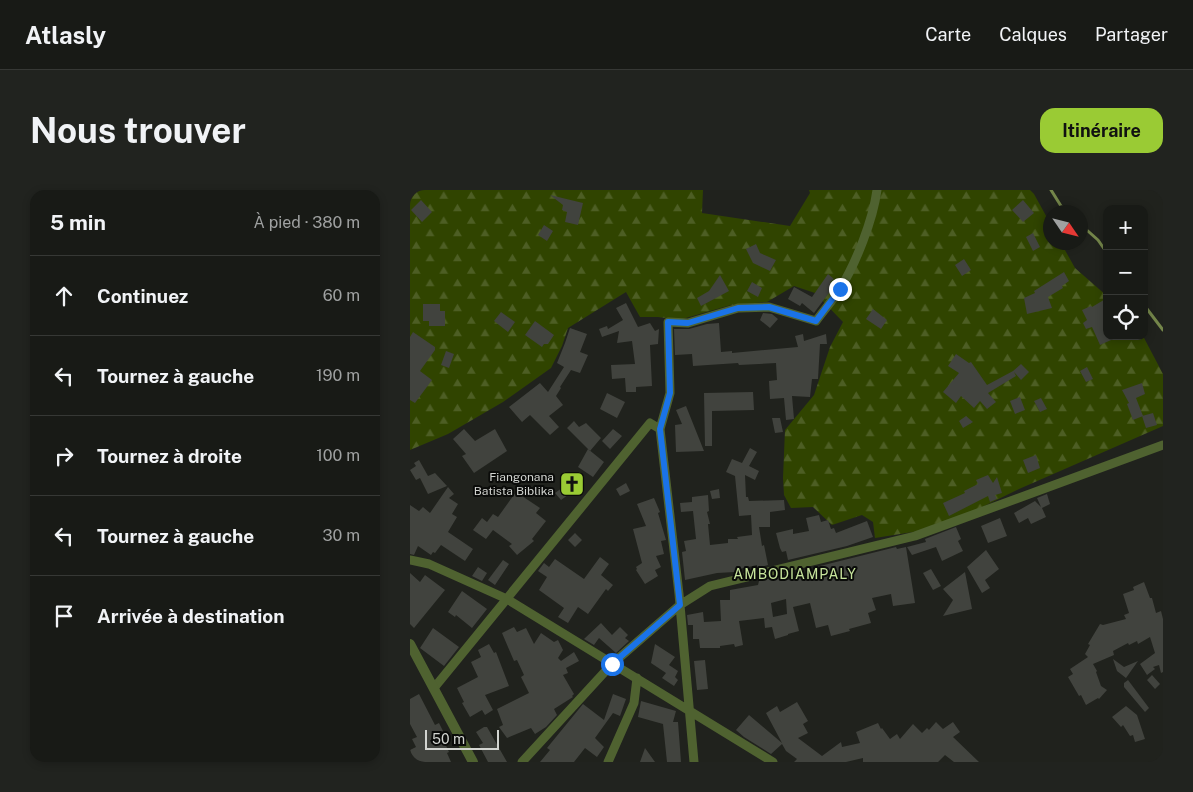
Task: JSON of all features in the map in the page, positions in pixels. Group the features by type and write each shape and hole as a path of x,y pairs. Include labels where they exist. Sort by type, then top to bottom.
{"street":[{"path":"694,762 680,605 660,429 670,393 668,322 688,323 738,308 769,307 816,321 840,289 847,275 876,203 877,190"},
{"path":"434,688 650,423 660,429"},
{"path":"522,762 612,664 680,605 710,586 915,536 1163,445"},
{"path":"410,560 429,564 507,600 773,762"},
{"path":"410,644 474,762"},
{"path":"608,762 634,703 637,678"}],"green space":[{"path":"410,190 703,190 702,213 790,226 810,193 809,190 1030,190 1043,210 1043,250 1065,250 1075,268 1103,292 1103,340 1145,340 1163,374 1163,426 978,509 919,531 875,538 873,522 862,515 832,525 813,507 791,508 784,495 785,430 814,395 830,347 843,322 815,293 794,286 767,302 731,305 679,320 640,317 626,292 568,328 562,346 551,368 503,402 448,434 410,450"}],"building":[{"path":"550,195 583,203 578,225 565,222 567,212 562,210 563,205"},
{"path":"421,200 432,212 422,222 411,210"},
{"path":"1023,200 1034,213 1023,222 1012,210"},
{"path":"544,225 553,231 547,241 538,235"},
{"path":"1033,233 1040,247 1033,251 1026,237"},
{"path":"756,244 760,253 776,260 770,271 753,263 746,249"},
{"path":"964,259 971,270 962,276 955,265"},
{"path":"1064,272 1069,281 1062,286 1063,288 1048,297 1052,308 1027,314 1024,298 1035,293 1034,291"},
{"path":"828,274 834,279 830,282 834,286 814,313 802,303 800,306 788,299 794,287 812,297"},
{"path":"720,275 729,291 701,306 697,298 709,291"},
{"path":"752,282 762,288 758,297 747,291"},
{"path":"1103,300 1103,340 1111,340 1100,345 1092,327 1086,329 1083,323 1087,320 1082,310"},
{"path":"626,303 638,327 650,323 655,331 659,329 658,344 650,345 652,386 636,387 636,392 626,392 625,378 612,379 611,365 635,364 632,341 617,343 619,331 602,337 599,329 607,326 608,329 623,320 616,308"},
{"path":"423,304 440,304 440,311 445,311 445,326 429,326 429,321 423,321"},
{"path":"873,309 887,320 881,329 866,319"},
{"path":"501,312 515,322 508,332 494,321"},
{"path":"763,313 772,314 778,319 770,328 760,320"},
{"path":"535,321 554,335 548,344 544,344 542,347 525,335"},
{"path":"719,323 721,352 732,351 732,353 798,347 795,336 803,334 804,341 826,334 827,344 820,344 818,379 812,379 810,397 792,396 794,419 786,420 784,398 770,399 769,381 777,380 776,363 693,366 692,354 675,355 674,329 689,329"},
{"path":"570,328 587,334 580,352 588,355 580,373 571,370 560,387 556,396 563,405 549,416 559,427 550,435 530,415 522,422 509,407 540,383 548,392 564,367 557,363"},
{"path":"413,332 435,347 435,350 420,371 432,380 415,403 410,400 410,337"},
{"path":"446,351 454,354 449,368 441,365"},
{"path":"956,354 969,363 971,362 987,385 1013,371 1021,364 1029,372 1021,380 1014,372 1016,376 988,393 996,402 987,409 980,401 974,408 961,396 956,403 943,392 959,373 948,366"},
{"path":"1087,367 1093,379 1086,382 1080,371"},
{"path":"1142,383 1145,394 1136,398 1143,416 1133,420 1127,404 1129,403 1122,390"},
{"path":"753,392 754,410 712,411 712,446 705,446 704,393"},
{"path":"607,393 625,402 617,418 600,409"},
{"path":"1020,397 1025,410 1015,414 1010,401"},
{"path":"1041,398 1047,409 1040,412 1034,401"},
{"path":"686,406 704,451 676,452 675,425 682,424 676,410"},
{"path":"1153,413 1157,425 1146,428 1142,416"},
{"path":"966,416 973,422 963,428 959,421"},
{"path":"772,418 780,418 783,432 775,433"},
{"path":"574,421 579,427 586,423 601,438 590,451 567,428"},
{"path":"464,429 475,441 495,429 507,451 474,473 462,456 466,454 453,439"},
{"path":"613,429 622,436 610,449 602,441"},
{"path":"750,448 757,452 749,466 759,471 755,480 745,475 746,497 748,497 749,501 784,500 785,510 770,512 770,527 759,527 768,565 757,568 757,565 735,570 735,572 717,573 685,580 682,552 686,551 684,541 696,539 693,511 681,512 680,503 692,502 692,497 708,495 709,511 707,512 710,524 708,524 710,545 728,543 728,539 738,539 737,537 752,535 751,515 739,516 735,476 726,472 732,459 742,463"},
{"path":"588,449 604,462 593,477 578,467"},
{"path":"1036,455 1040,468 1028,473 1023,460"},
{"path":"419,460 428,476 435,473 447,486 428,494 420,478 416,480 410,470 416,466 414,463"},
{"path":"988,475 993,483 997,477 1002,493 995,495 997,499 990,502 988,496 949,516 943,503 965,493 964,491 978,484 976,480"},
{"path":"570,478 579,487 561,500 555,493 566,485 564,484"},
{"path":"626,483 630,491 620,496 616,489"},
{"path":"448,487 454,494 449,498 458,504 452,514 457,517 448,532 473,549 465,561 441,545 431,555 418,546 414,555 410,554 410,505 419,511 423,507 430,513"},
{"path":"719,489 720,498 712,499 710,491"},
{"path":"516,492 540,508 536,513 546,521 532,539 534,541 517,555 509,546 512,544 493,530 486,539 473,530 482,518 487,522 493,514 498,517"},
{"path":"1047,494 1050,504 1042,508 1046,517 1031,524 1028,518 1019,523 1014,513 1035,501 1041,507 1037,498"},
{"path":"654,498 660,512 658,513 666,540 661,541 664,554 656,556 661,567 655,570 658,576 645,584 636,570 636,567 642,563 633,529 646,526 637,504"},
{"path":"819,515 821,522 828,520 831,529 834,528 836,533 867,521 873,537 847,546 788,560 786,551 782,552 780,548 776,533 793,529 793,534 809,531 806,518"},
{"path":"1000,518 1007,536 988,543 981,526"},
{"path":"956,527 961,539 958,541 963,551 942,561 936,547 912,555 907,547 926,542 925,539"},
{"path":"575,533 582,540 575,547 568,540"},
{"path":"896,547 897,549 906,547 915,603 893,606 891,594 872,598 876,610 868,613 871,623 831,636 828,625 816,628 810,603 793,607 799,631 775,639 772,627 765,628 764,618 739,621 743,645 735,647 734,644 720,646 720,648 700,648 699,639 693,639 693,625 688,625 687,615 703,612 704,622 721,621 720,600 730,600 730,590 758,585 759,581 786,574 787,580 818,574 816,567","holes":["786,599 787,614 773,617 771,603"]},
{"path":"986,550 999,569 985,580 990,588 982,593 967,567"},
{"path":"600,557 609,564 601,575 613,585 608,591 606,589 588,614 578,607 568,623 558,617 564,608 539,590 547,577 538,571 544,563 549,567 555,559 584,579"},
{"path":"503,560 509,564 495,585 488,580"},
{"path":"478,567 487,573 482,581 472,576"},
{"path":"931,569 941,586 933,590 923,573"},
{"path":"965,572 972,609 943,616 953,600 943,589"},
{"path":"410,573 420,582 425,575 445,590 414,628 410,624"},
{"path":"1144,582 1150,598 1152,598 1156,613 1161,611 1163,619 1163,672 1161,673 1159,665 1153,667 1155,669 1147,675 1140,664 1155,653 1150,637 1138,644 1137,641 1129,645 1128,643 1113,651 1114,655 1093,664 1101,686 1107,690 1099,699 1086,705 1068,677 1073,674 1070,669 1088,657 1085,654 1090,645 1088,644 1100,624 1103,625 1126,619 1124,615 1129,613 1123,594 1134,590 1133,587"},
{"path":"462,591 487,609 472,628 456,615 455,617 448,612"},
{"path":"601,623 612,635 620,627 628,635 625,638 629,641 616,653 599,638 594,645 584,639"},
{"path":"514,627 517,632 526,628 534,644 541,633 554,642 558,640 563,650 558,658 561,661 574,652 579,661 566,668 568,673 563,675 574,694 573,697 554,709 557,715 546,727 535,734 531,728 507,738 499,727 503,725 497,709 529,693 521,677 524,675 517,660 514,661 502,633"},
{"path":"433,628 459,647 444,666 420,648"},
{"path":"489,644 494,653 496,652 509,686 485,695 493,710 485,715 482,710 470,717 462,703 464,702 457,688 478,677 471,662 481,657 478,650"},
{"path":"655,644 675,657 669,665 678,671 675,677 678,680 674,686 662,678 666,673 651,663"},
{"path":"1113,659 1124,667 1138,661 1126,678 1117,671"},
{"path":"705,660 708,689 697,690 694,661"},
{"path":"1152,675 1160,684 1155,689 1147,680"},
{"path":"1128,680 1149,708 1145,712 1124,687 1124,683"},
{"path":"419,694 435,725 439,723 443,731 440,733 449,752 447,753 451,762 413,762 410,756 410,750 416,747 412,739 417,737 410,724 410,699"},
{"path":"613,694 626,699 620,716 613,713 595,738 604,747 597,757 585,748 574,762 540,762 550,750 547,748 583,704 604,720"},
{"path":"641,701 676,711 673,722 678,722 681,762 667,762 663,724 638,717"},
{"path":"797,702 808,721 803,724 808,733 798,738 822,756 841,742 842,747 860,743 856,732 878,723 890,739 897,734 900,739 913,724 922,733 927,728 929,730 936,722 943,729 953,722 960,732 953,737 979,762 954,762 945,755 938,762 863,762 863,758 846,762 794,762 797,759 786,751 782,744 771,754 736,730 749,715 782,743 766,713 777,706 780,712"},
{"path":"1126,706 1137,715 1145,739 1135,742 1133,735 1130,736 1123,725 1121,727 1112,717"},
{"path":"487,727 507,762 488,762 479,745 483,743 476,732"},
{"path":"645,748 655,762 640,762"}],"waterway":[{"path":"1051,190 1060,205"},
{"path":"1088,231 1098,240 1105,250"},
{"path":"1148,310 1163,330"}],"place":[{"name":"Fiangonana Batista Biblika","path":"572,484"}],"district":[{"name":"AMBODIAMPALY","path":"795,574"}],"route":[{"path":"612,664 680,605 660,429 670,393 668,322 688,323 738,308 769,307 816,321 840,289"}]}
